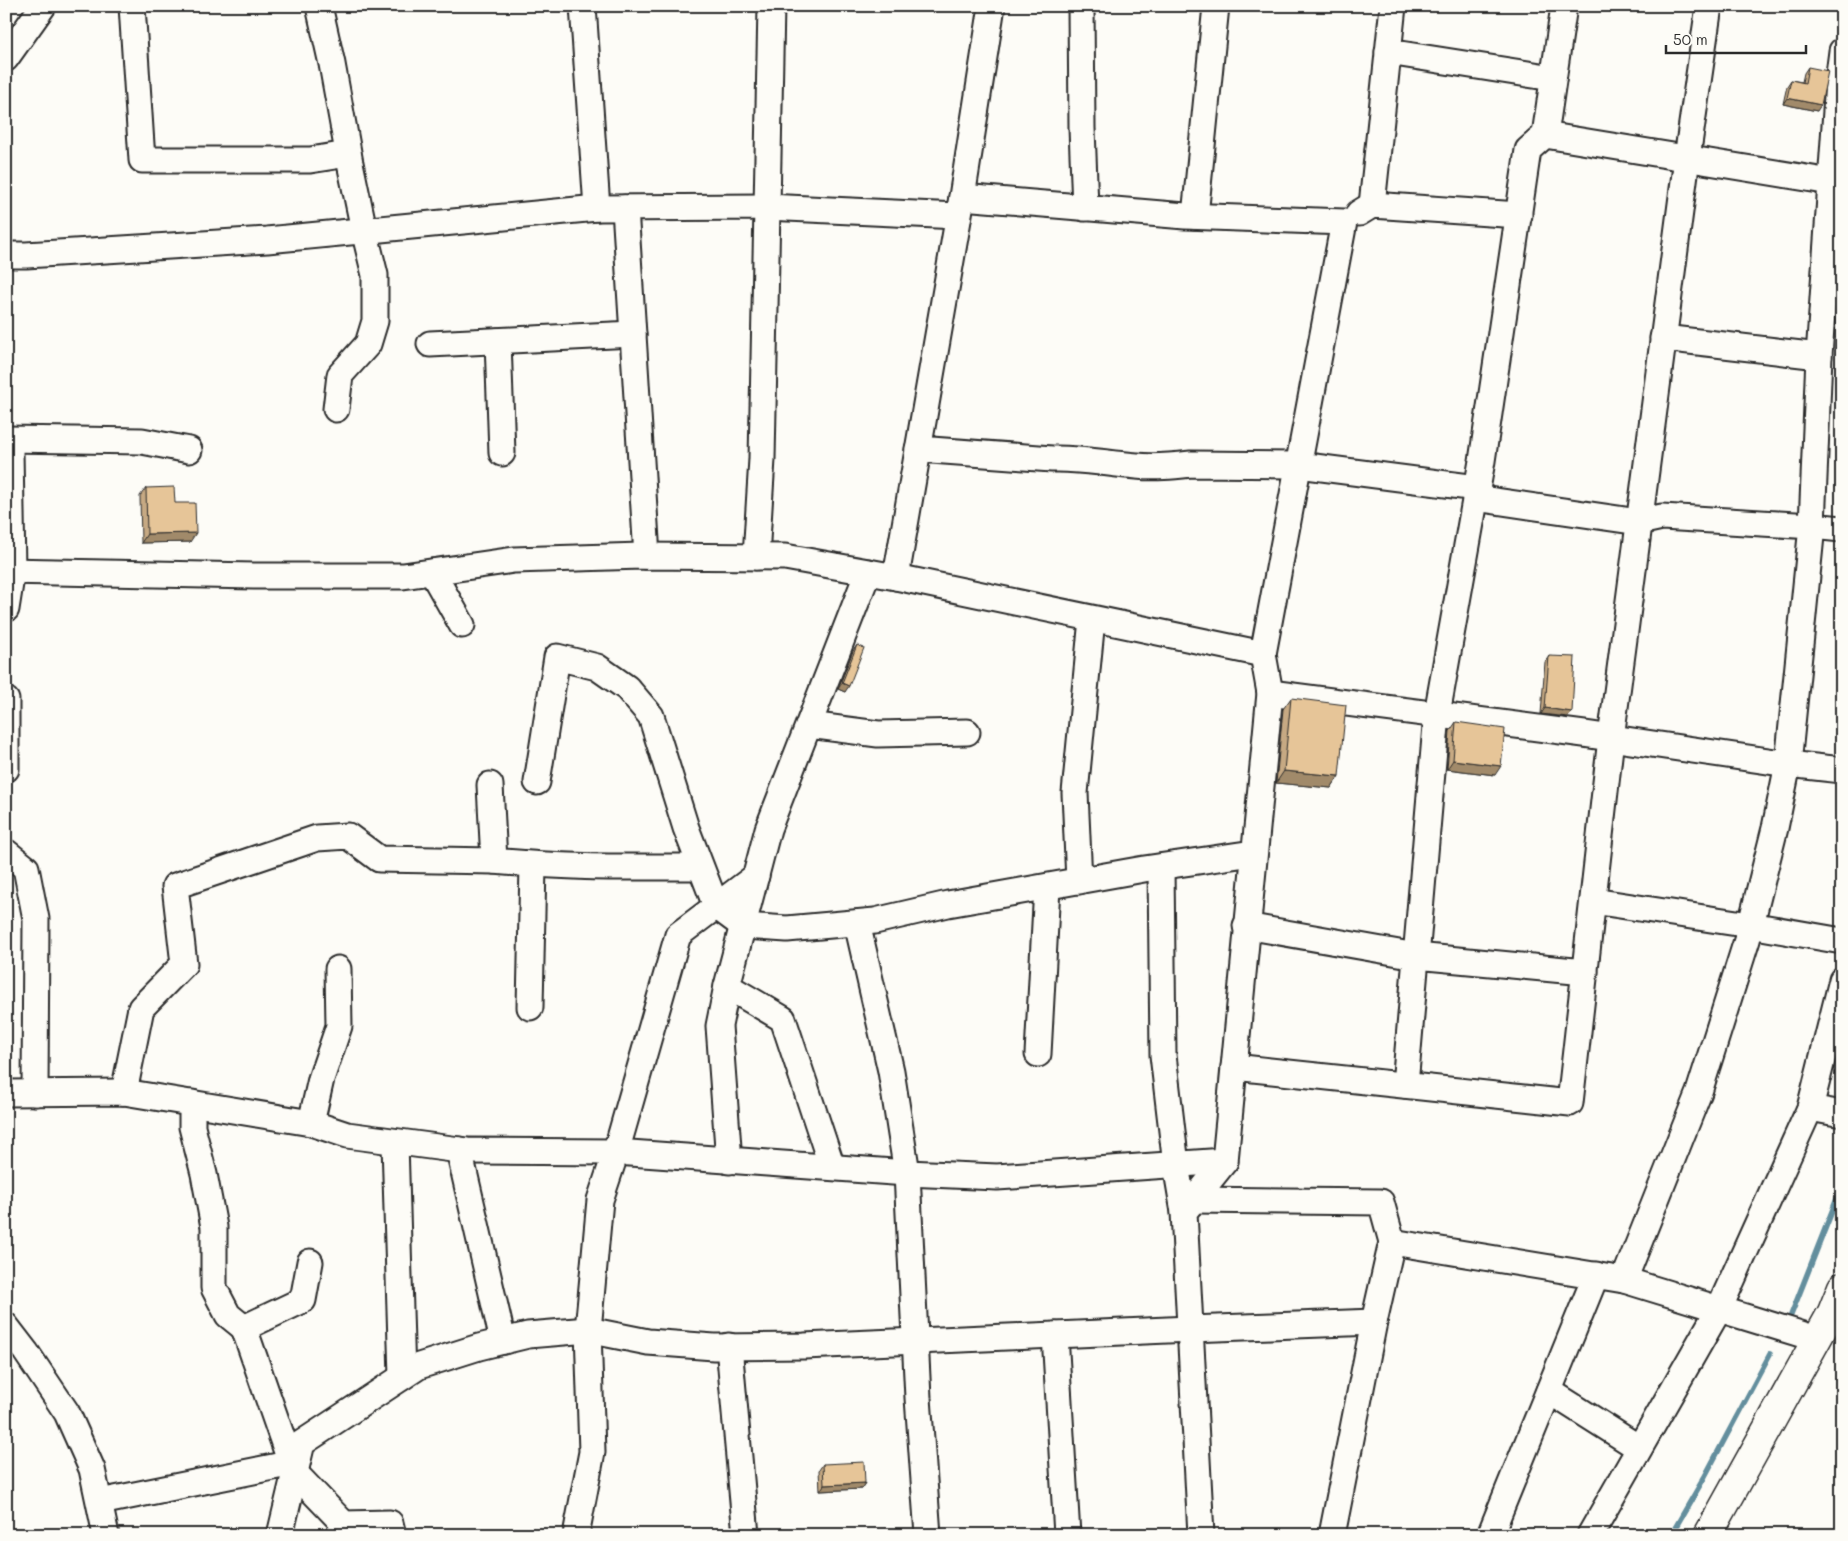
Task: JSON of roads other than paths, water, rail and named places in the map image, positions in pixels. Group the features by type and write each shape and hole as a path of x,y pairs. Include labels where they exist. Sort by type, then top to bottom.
{"highway":[{"path":"1708,1535 1832,1312 1842,1287"}],"street":[{"path":"6,58 43,6"},
{"path":"132,6 142,160 310,160 348,154"},
{"path":"319,6 332,64 348,154 375,275 375,321 368,344 340,375 336,409"},
{"path":"583,6 597,208"},
{"path":"756,557 762,459 771,6"},
{"path":"896,577 960,206 992,6"},
{"path":"1080,6 1085,208"},
{"path":"1195,216 1216,6"},
{"path":"1372,205 1392,6"},
{"path":"1405,1085 1438,714 1476,493 1528,150 1545,135 1564,6"},
{"path":"1234,1067 1570,1103 1610,738 1686,158 1709,6"},
{"path":"1624,1280 1699,1092 1750,925 1775,828 1788,764 1812,526 1819,356 1835,214 1831,182 1838,124 1842,51"},
{"path":"1388,52 1553,78"},
{"path":"1545,135 1831,182"},
{"path":"6,255 268,240 597,208 960,206 1085,208 1195,216 1344,222 1372,205 1519,215"},
{"path":"625,208 647,556"},
{"path":"1189,1206 1225,1160 1270,692 1263,654 1344,222"},
{"path":"430,344 633,334"},
{"path":"1663,338 1819,356"},
{"path":"498,341 502,452"},
{"path":"6,439 142,441 189,450"},
{"path":"6,445 10,451 9,571 6,609"},
{"path":"918,449 1052,460 1069,458 1138,466 1298,464 1639,522 1662,517 1842,529"},
{"path":"9,571 254,576 403,576 514,560 647,556 785,557 896,577 1263,654"},
{"path":"432,572 462,625"},
{"path":"729,1161 719,1026 726,986 768,829 868,572"},
{"path":"1079,881 1075,793 1092,619"},
{"path":"537,782 557,657 597,667 627,688 651,716 686,828 716,906 743,926 787,929 875,921 948,904 1254,853"},
{"path":"1270,692 1842,770"},
{"path":"6,700 6,769"},
{"path":"809,725 878,734 967,732"},
{"path":"490,785 494,861"},
{"path":"124,1092 141,1008 184,964 175,886 317,838 348,836 379,859 494,861 533,865 607,867 700,867"},
{"path":"6,852 26,868 36,919 35,1093"},
{"path":"530,1008 533,865"},
{"path":"1161,867 1163,1055 1176,1165 1189,1206 1190,1328 1201,1535"},
{"path":"576,1535 592,1452 588,1330 600,1200 616,1152 678,935 756,876"},
{"path":"1038,1054 1047,887"},
{"path":"1593,901 1842,941"},
{"path":"857,922 891,1070 907,1173 915,1342 928,1535"},
{"path":"1246,926 1416,956 1585,972"},
{"path":"311,1123 321,1079 339,1026 338,969"},
{"path":"1590,1535 1719,1309 1810,1108 1842,980"},
{"path":"726,986 784,1019 832,1167"},
{"path":"6,1093 124,1092 311,1123 347,1135 459,1150 562,1153 616,1152 907,1173 997,1177 1225,1160"},
{"path":"192,1103 192,1127 204,1174 214,1227 214,1288 228,1315 244,1328 294,1472"},
{"path":"1810,1108 1842,1114"},
{"path":"395,1142 402,1377"},
{"path":"459,1150 504,1341"},
{"path":"1189,1206 1381,1202 1392,1242 1374,1322 1332,1535"},
{"path":"1392,1242 1624,1280 1817,1339"},
{"path":"244,1328 303,1300 310,1262"},
{"path":"1490,1535 1596,1275"},
{"path":"280,1535 302,1443 419,1366 528,1335 588,1330 648,1342 729,1346 804,1346 1190,1328 1374,1322"},
{"path":"6,1326 67,1413 92,1469 106,1535"},
{"path":"1055,1335 1067,1535"},
{"path":"729,1346 746,1535"},
{"path":"1549,1391 1639,1448"},
{"path":"100,1502 284,1465 294,1472 344,1524 390,1523 393,1535"}],"waterway":[{"path":"1791,1315 1842,1186"},
{"path":"1671,1535 1704,1478 1770,1354"}]}
